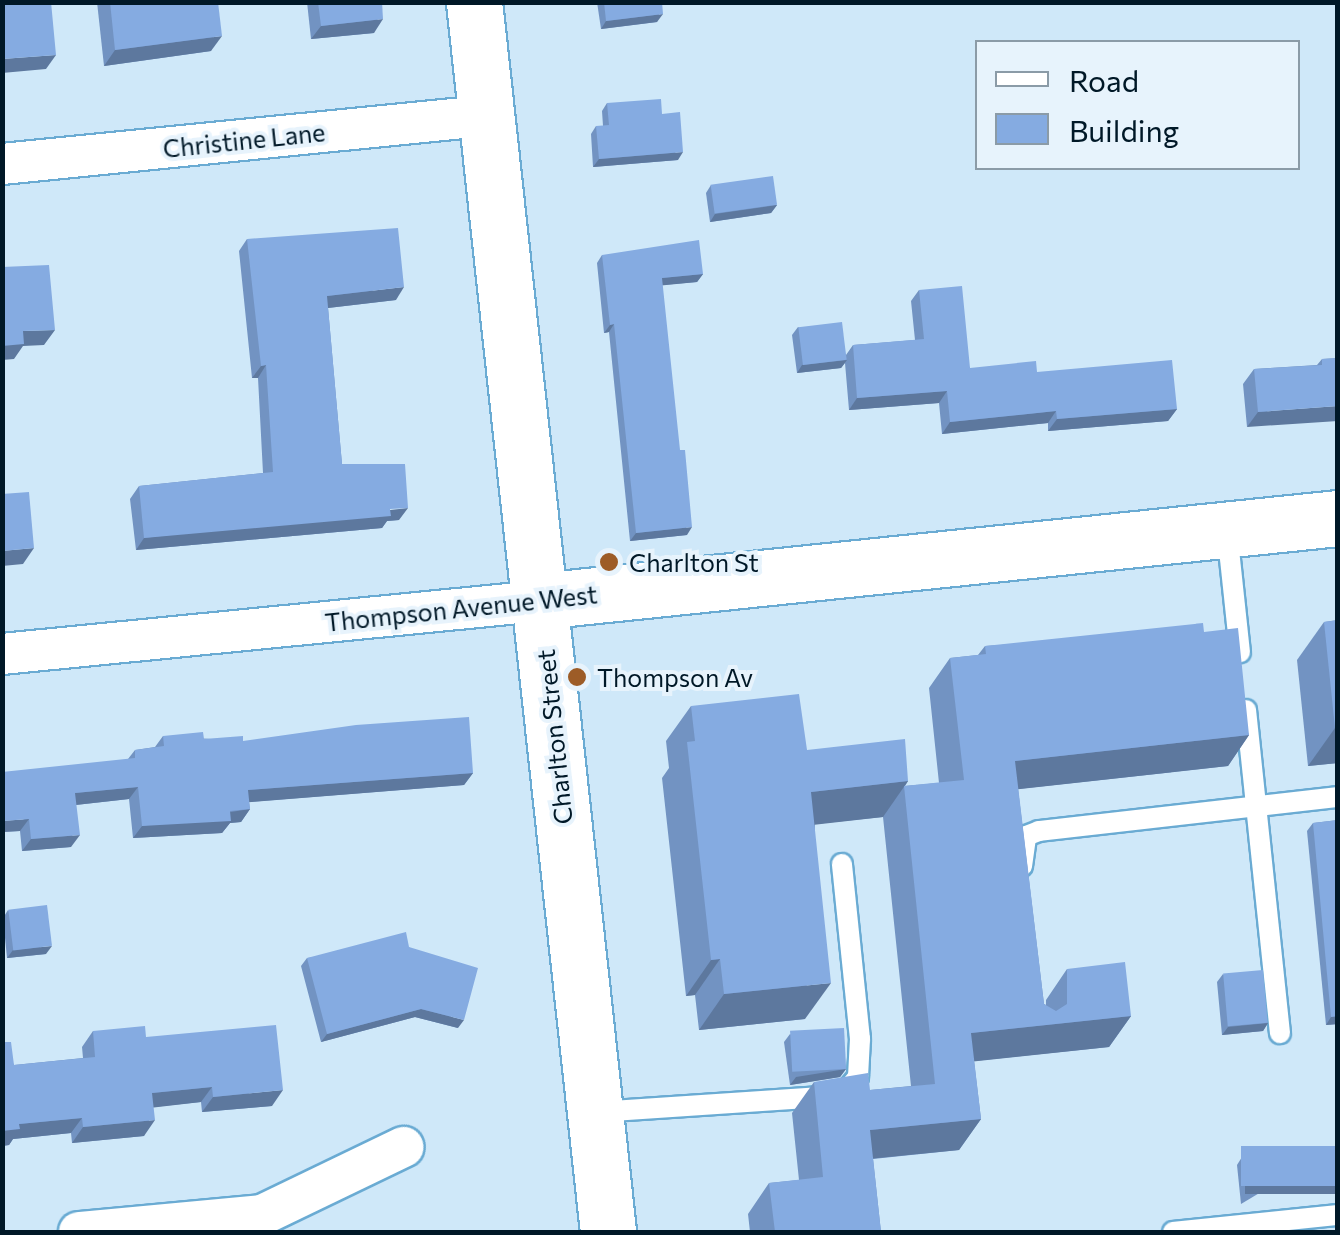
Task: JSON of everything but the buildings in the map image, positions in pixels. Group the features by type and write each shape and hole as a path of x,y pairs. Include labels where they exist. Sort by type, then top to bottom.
{"street":[{"name":"Charlton Street","path":"474,2 608,1232"},
{"name":"Christine Lane","path":"2,164 486,116"},
{"name":"Thompson Avenue West","path":"2,654 1338,518"},
{"path":"79,1232 262,1214 403,1146"}],"lane":[{"path":"1226,530 1280,1033"},
{"path":"1024,893 1022,854 1026,836 1039,831 1338,797"},
{"path":"594,1113 822,1097 848,1089 858,1077 860,1040 842,864"},
{"path":"1173,1232 1338,1215"}],"place":[{"name":"Charlton St","path":"609,562"},
{"name":"Thompson Av","path":"577,677"}]}
